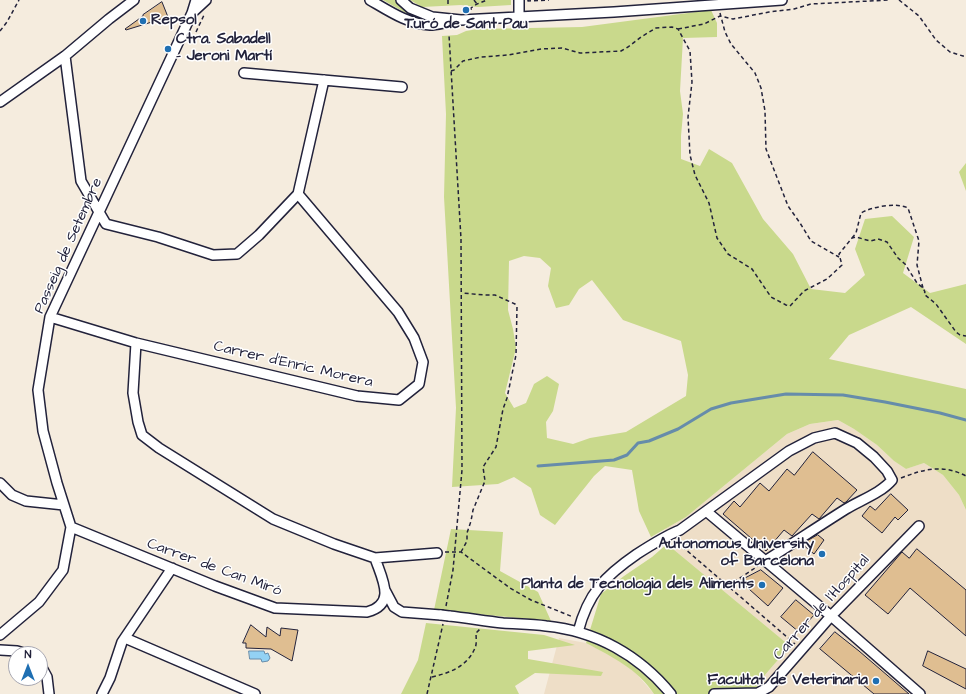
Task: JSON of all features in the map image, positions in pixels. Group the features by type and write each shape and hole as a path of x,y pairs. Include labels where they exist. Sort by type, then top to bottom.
{"street":[{"path":"0,102 65,56 134,0"},
{"name":"Passeig de Setembre","path":"71,528 43,431 38,390 50,317 192,13 196,0"},
{"name":"Passeig de Setembre","path":"192,13 206,0"},
{"path":"370,0 407,20 431,25 461,20 519,18 782,0"},
{"path":"401,0 410,8 432,17 461,20"},
{"path":"519,0 519,18"},
{"path":"65,56 81,181 98,213 106,224 158,237 213,255 237,254 259,235 298,194 324,80"},
{"path":"244,72 402,87"},
{"name":"Carrer d'Enric Morera","path":"50,317 136,343 357,396 399,400 418,384 424,362 414,338 398,312 298,194"},
{"path":"136,343 133,392 138,422 142,436 158,448 273,519 334,544 374,558 436,553"},
{"path":"579,628 590,598 607,577 618,567 669,535 680,530 789,451 814,438 835,433 857,443 874,457 887,471 892,480 886,488 845,510 765,561"},
{"path":"0,484 12,495 26,501 64,505"},
{"path":"706,511 831,616 920,694"},
{"name":"Carrer de l'Hospital","path":"714,694 758,693 773,683 831,616 919,526"},
{"path":"0,635 39,602 63,570 71,528"},
{"name":"Carrer de Can Miró","path":"71,528 275,608 367,612 375,610 381,605 385,597 384,588"},
{"path":"374,558 384,588 392,603 402,612 443,616 483,624 579,628 627,654 648,669 671,694"},
{"path":"102,694 110,678 122,642 172,568"},
{"path":"125,638 255,694"}],"path":[{"path":"0,30 7,22 20,0"},
{"path":"474,0 477,4 486,0"},
{"path":"528,2 550,0"},
{"path":"451,71 463,61 481,57 508,55 541,49 562,48 580,53 621,51 656,28 672,27 678,29 704,24 720,16 733,19 794,9 811,4 889,0"},
{"path":"899,0 919,16 936,40 950,52 966,57"},
{"path":"678,29 690,51 692,82 688,117 688,137 695,175 709,203 717,238 728,254 752,269 771,297 790,306 804,291 824,281 838,270 842,265 842,261 839,257 811,241 788,206 766,149 765,111 761,88 755,73 731,44 720,16"},
{"path":"427,694 432,677 453,570 462,470 461,240 449,35"},
{"path":"839,257 839,254 856,233 861,213 866,210 892,205 904,206 908,208 919,241 917,265 925,292 924,294 936,304 956,332 960,335 966,336"},
{"path":"852,238 856,237 870,241 878,239 887,242 923,288"},
{"path":"461,552 467,541 467,533 473,510 485,481 483,468 496,447 503,409 507,398 516,355 517,307 515,304 495,295 462,293"},
{"path":"892,480 918,472 942,468 958,472 966,476"},
{"path":"669,535 801,649"},
{"path":"454,552 461,552 510,588 531,600 577,619 579,628"},
{"path":"728,586 765,561"},
{"path":"432,677 448,674 464,664 476,648 476,633 483,624"}],"shaded area":[{"name":"Autonomous University of Barcelona","path":"838,420 877,445 894,461 906,469 924,463 943,475 959,495 966,510 966,694 757,694 758,683 790,646 667,544 665,529 686,517 787,434 810,424"},
{"path":"559,638 586,643 615,658 634,671 654,694 544,694"}],"green space":[{"path":"383,0 395,0 413,16 404,12"},
{"path":"410,0 511,0 511,5 478,7 461,5 422,7"},
{"path":"711,10 717,23 717,37 683,38 680,91 683,114 681,159 700,166 709,149 732,163 763,219 793,254 811,289 845,293 865,275 855,249 865,219 892,216 914,237 903,273 930,293 966,284 966,344 911,307 849,335 829,359 966,389 966,510 959,495 943,475 924,463 906,469 894,461 877,445 838,420 810,424 787,434 686,517 651,537 639,511 632,470 605,466 594,476 555,525 540,515 531,488 514,477 498,484 452,487 456,408 444,197 446,114 442,36 457,35 466,31 478,29 582,27","holes":["524,256 540,258 551,268 548,286 556,308 569,305 579,289 592,280 623,320 681,341 688,375 686,396 626,432 590,438 573,444 547,438 546,422 553,411 559,384 547,376 534,384 526,403 514,408 505,393 516,348 508,310 509,261"]},
{"path":"966,163 966,191 959,172"},
{"path":"451,529 503,532 500,571 538,592 551,621 434,610"},
{"path":"667,544 790,646 758,683 757,694 654,694 640,677 624,664 586,643 601,594 652,557"},
{"path":"426,623 544,635 575,645 528,651 528,659 603,672 601,676 535,673 515,686 519,694 401,694 418,660"}],"water":[{"path":"249,651 264,651 265,654 268,653 270,658 268,661 262,662 261,659 250,659"}],"building":[{"path":"162,2 168,17 126,30 125,29 143,15"},
{"path":"813,452 857,490 844,503 837,498 819,519 812,514 792,536 784,530 766,551 723,514 734,501 740,507 760,483 769,491 787,469 794,475"},
{"path":"891,494 908,510 898,520 895,517 882,533 862,516 870,506 875,510"},
{"path":"818,535 824,540 814,554 802,544"},
{"path":"917,549 966,590 966,636 910,588 888,614 865,595 902,552 909,558"},
{"name":"Planta de Tecnologia dels Aliments","path":"761,570 783,588 768,606 740,581"},
{"path":"796,600 814,615 799,632 781,617"},
{"path":"251,625 266,637 267,627 280,636 281,628 298,630 292,661 271,649 246,648 246,643 243,643"},
{"name":"Facultat de Veterinaria","path":"835,632 909,694 874,694 820,649"},
{"path":"928,651 966,669 966,689 923,666"}],"waterway":[{"path":"538,466 614,460 627,455 638,443 649,441 678,429 711,409 731,403 786,394 843,395 940,413 966,420"}],"place":[{"name":"Turó de Sant Pau","path":"466,10"},
{"name":"Repsol","path":"143,21"},
{"name":"Ctra. Sabadell - Jeroni Martí","path":"168,49"},
{"name":"Autonomous University of Barcelona","path":"822,554"},
{"name":"Planta de Tecnologia dels Aliments","path":"762,585"},
{"name":"Facultat de Veterinaria","path":"876,681"}]}
